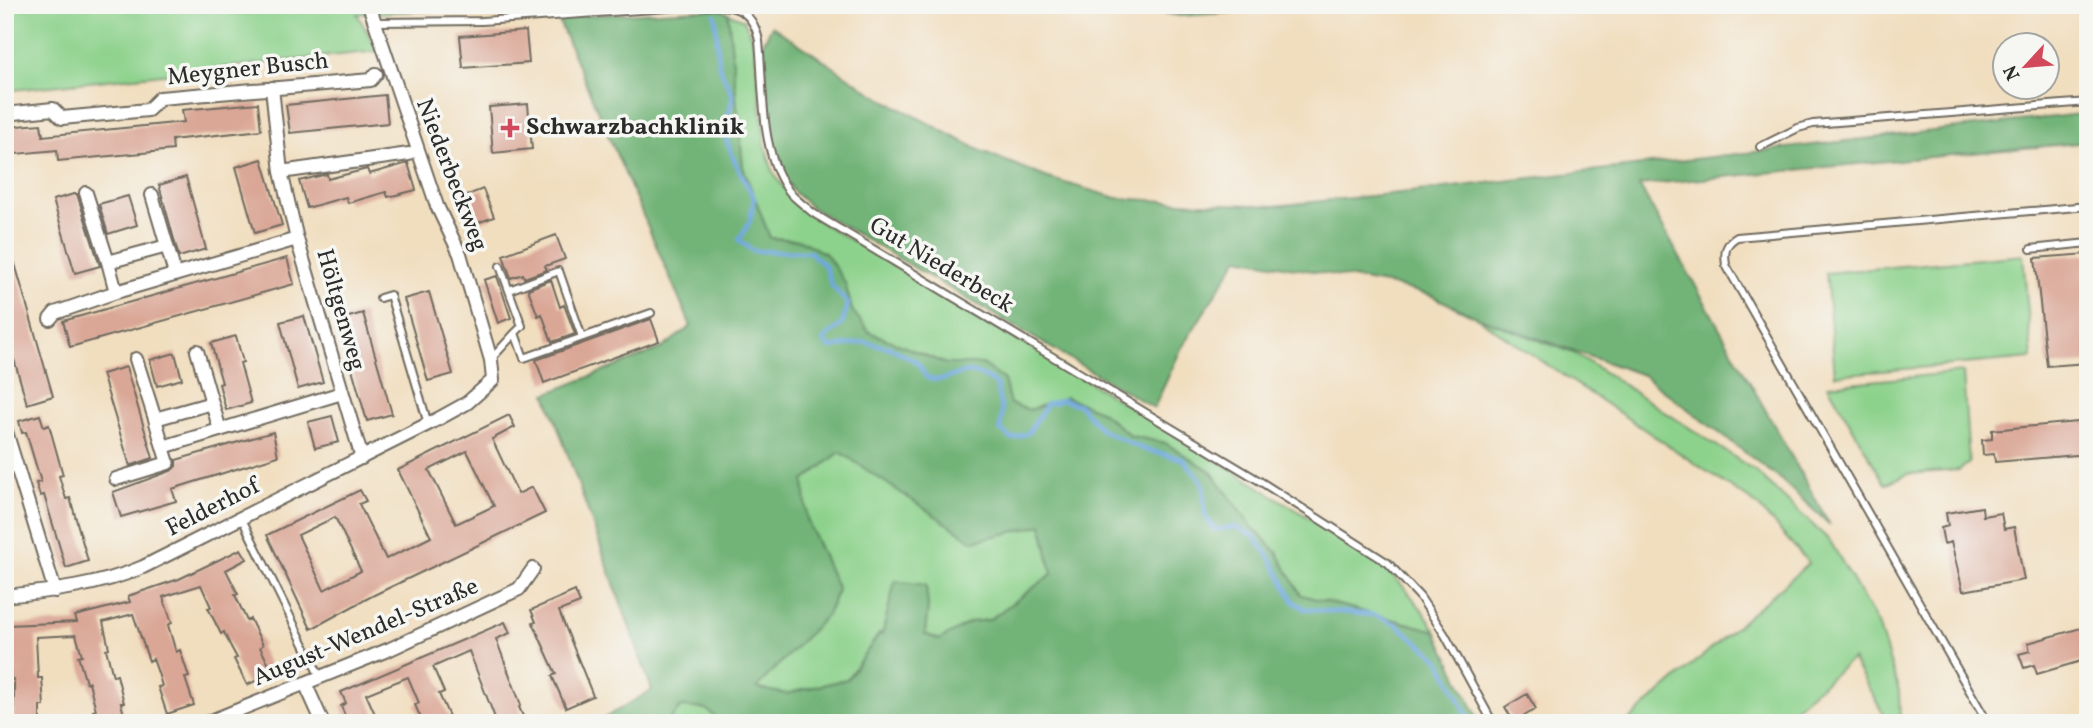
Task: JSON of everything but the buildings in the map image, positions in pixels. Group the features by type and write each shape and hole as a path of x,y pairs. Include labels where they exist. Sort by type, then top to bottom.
{"street":[{"name":"Niederbeckweg","path":"369,5 437,206 460,254 491,360 493,380"},
{"name":"Meygner Busch","path":"5,114 52,109 62,118 148,110 160,99 371,80 376,74"},
{"name":"Höltgenweg","path":"272,88 281,172 297,239 362,458"},
{"path":"281,172 409,154"},
{"path":"86,193 116,292"},
{"path":"152,195 175,274"},
{"name":"Höltgenweg","path":"50,319 55,313 116,292 297,239"},
{"path":"108,262 167,246"},
{"path":"197,351 220,429"},
{"path":"116,478 168,463 136,359"},
{"name":"Felderhof","path":"5,596 55,591 117,578 428,424 467,403 493,380"},
{"name":"Höltgenweg","path":"163,447 342,393"},
{"path":"155,419 212,403"},
{"path":"5,428 55,591"},
{"name":"August-Wendel-Straße","path":"206,723 390,649 519,589 533,569"},
{"path":"305,683 323,723"}],"lane":[{"name":"Gut Niederbeck","path":"376,22 482,21 719,5 746,13 757,29 759,41 767,145 776,169 792,195 813,213 1258,480 1388,563 1420,597 1445,635 1493,723"},
{"path":"1760,147 1798,128 1813,124 2088,102"},
{"path":"1988,723 1726,265 1724,253 1728,242 1737,237 2088,206"},
{"path":"2031,249 2088,243"},
{"name":"Niederbeckweg","path":"500,266 522,327 515,333"},
{"path":"509,290 559,271 582,337"},
{"path":"380,298 390,295 428,424"},
{"path":"491,360 515,333 524,358 651,313"},
{"path":"241,517 320,677"}],"green space":[{"path":"29,5 532,5 357,14 378,51 5,91 5,8"},
{"path":"1122,5 1337,5 1180,16"},
{"path":"719,9 728,13 743,167 770,238 800,240 826,254 845,283 852,310 869,332 946,364 982,364 1004,380 1010,404 1030,410 1066,397 1100,411 1131,436 1165,443 1210,471 1252,527 1277,552 1301,595 1436,631 1480,723 722,723 706,709 681,707 667,723 596,723 652,690 546,394 662,348 691,326 557,17","holes":["840,452 973,541 1042,525 1052,574 989,620 971,622 939,640 925,634 928,606 926,585 895,581 882,635 880,633 847,679 786,694 756,688 827,615 838,590 807,520 804,481"]},
{"path":"728,13 744,20 754,44 765,145 773,172 790,197 812,217 1152,420 1372,557 1407,591 1436,631 1301,595 1277,552 1252,527 1211,471 1165,443 1131,436 1100,411 1066,397 1030,410 1010,404 1004,380 982,364 946,364 869,332 852,310 845,283 800,240 770,238 743,167"},
{"path":"772,26 877,96 979,150 1048,178 1117,198 1274,206 2088,113 2088,142 1639,185 1830,525 1780,479 1643,375 1476,317 1430,295 1391,285 1238,258 1181,349 1154,408 811,207 794,192 780,170 772,144 763,43"},
{"path":"2023,255 2032,358 1835,375 1826,273"},
{"path":"1476,317 1576,354 1754,470 1830,541 1878,624 1899,691 1900,723 1885,723 1884,715 1852,659 1777,723 1626,723 1809,563 1757,505"},
{"path":"1963,372 1969,463 1959,470 1908,474 1885,484 1828,385"},
{"path":"841,451 973,541 1042,525 1052,574 989,620 971,622 940,640 925,634 928,606 882,635 879,634 847,679 786,694 755,688 827,615 838,590 807,520 804,481"},
{"path":"681,706 706,709 722,723 667,723"}],"waterway":[{"path":"715,15 719,66 733,96 724,134 754,198 750,221 739,240 753,251 810,252 825,266 832,286 848,304 842,324 823,340 830,348 865,342 891,348 917,362 927,378 945,379 965,372 983,376 996,384 1002,412 1000,430 1012,439 1028,433 1047,404 1062,400 1079,405 1102,430 1143,449 1183,459 1203,483 1205,516 1215,530 1236,527 1254,536 1271,559 1294,602 1305,609 1374,615 1396,624 1440,660 1471,723"}],"place":[{"name":"Schwarzbachklinik","path":"510,128"}]}
